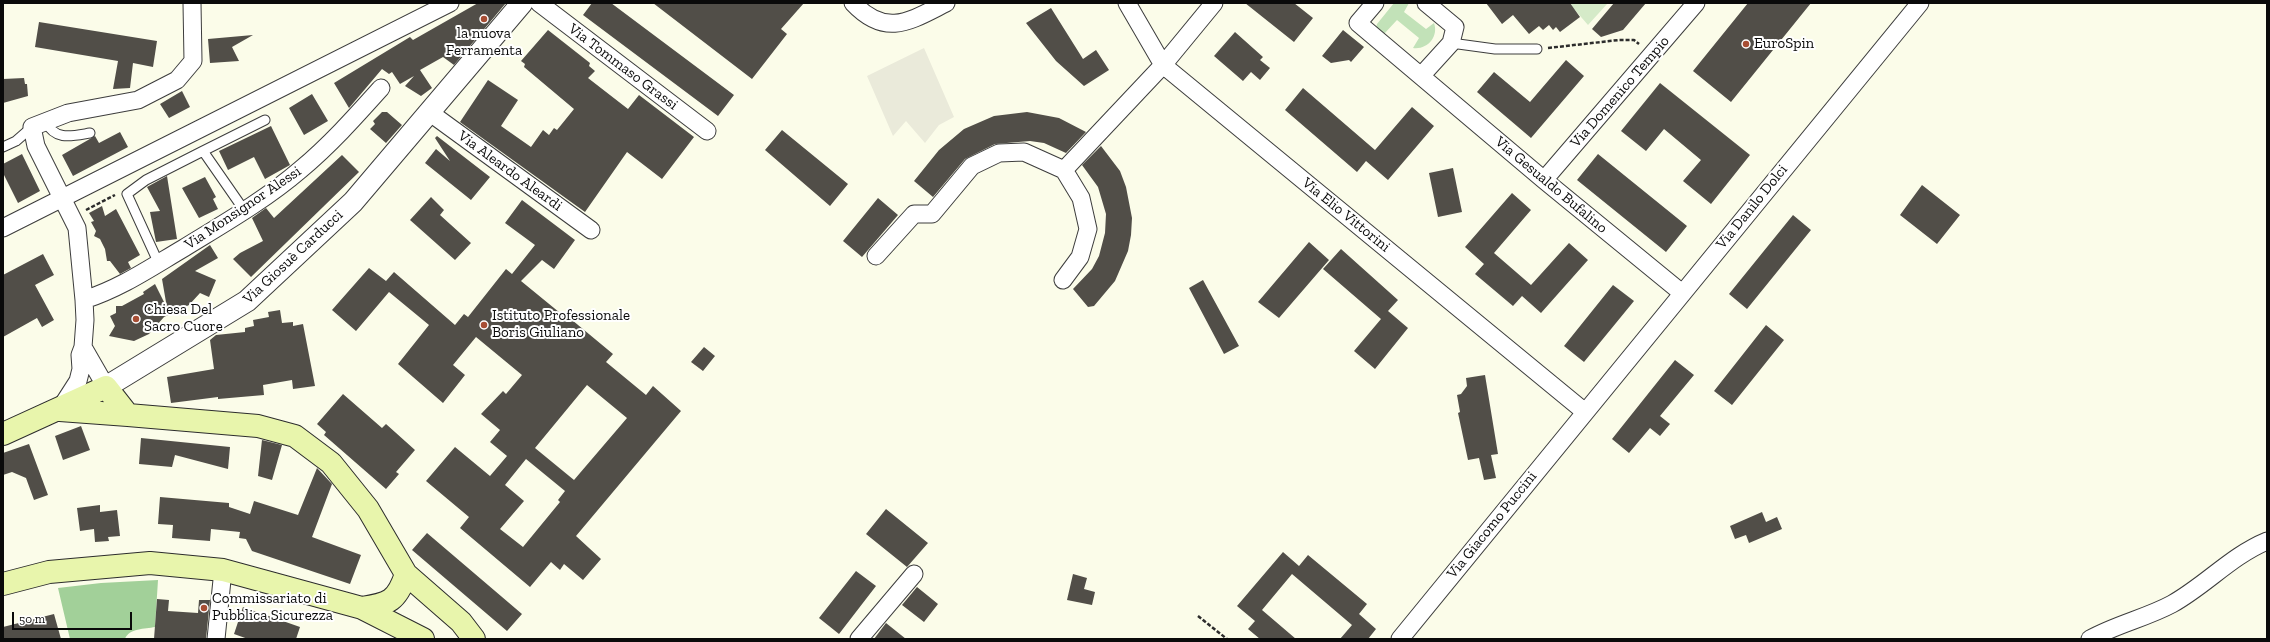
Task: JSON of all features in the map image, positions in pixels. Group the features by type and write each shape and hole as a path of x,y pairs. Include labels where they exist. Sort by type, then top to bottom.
{"main road":[{"name":"Via Giosuè Carducci","path":"3,434 59,410 106,387"},
{"path":"106,387 128,415"},
{"path":"59,410 258,426 295,436 331,463 368,509 406,574 461,622 474,639"},
{"path":"3,584 49,572 150,563 222,570 362,608 423,639"},
{"path":"362,608 383,605 393,599 401,589 406,574"}],"street":[{"path":"59,410 78,381 81,370 80,354 84,348 86,320 77,228 61,200 36,146 39,124 68,113 138,100 177,80 193,61 192,3"},
{"path":"3,228 448,3"},
{"name":"Via Giosuè Carducci","path":"106,387 247,301 353,202 522,3"},
{"name":"Via Tommaso Grassi","path":"539,3 707,131"},
{"path":"853,3 862,12 884,23 906,23 946,3"},
{"name":"Via Elio Vittorini","path":"1126,3 1162,65 1585,412"},
{"path":"1064,170 1162,65 1214,3"},
{"name":"Via Gesualdo Bufalino","path":"1375,3 1358,23 1544,180 1682,293"},
{"path":"1421,76 1452,43 1455,27 1426,3"},
{"name":"Via Domenico Tempio","path":"1544,180 1696,3"},
{"name":"Via Danilo Dolci","path":"1585,412 1920,3"},
{"name":"Via Monsignor Alessi","path":"84,300 112,291 159,264 244,210 300,171 342,132 381,88"},
{"name":"Via Aleardo Aleardi","path":"429,112 591,230"},
{"path":"876,256 914,214 932,214 972,166 1000,154 1024,152 1064,170 1081,198 1088,229 1080,257 1063,280"},
{"path":"84,348 106,387"},
{"name":"Via Giacomo Puccini","path":"1400,639 1585,412"},
{"path":"2090,639 2115,626 2173,604 2243,552 2267,541"},
{"path":"216,639 222,570"},
{"path":"859,639 914,574"}],"lane":[{"path":"1452,43 1495,49 1537,49"},
{"path":"159,264 127,194 146,180 265,120"},
{"path":"3,147 16,141 39,124 56,134 70,136 90,133"},
{"path":"203,151 244,210"}],"path":[{"path":"1537,49 1619,40 1634,40 1652,55"},
{"path":"84,211 108,198"},
{"path":"1198,616 1227,639"}],"green space":[{"path":"1394,3 1409,3 1404,12 1426,29 1434,23 1435,33 1431,42 1423,47 1413,48 1419,38 1397,20 1384,34 1376,28 1377,24"},
{"path":"1565,3 1608,3 1588,25 1575,10"},
{"path":"158,580 155,627 134,631 127,635 125,639 70,639 58,588 101,583"}],"shaded area":[{"path":"924,48 954,117 939,125 925,143 906,121 893,136 867,76"}],"building":[{"path":"478,3 506,3 454,65 443,57 420,70 432,88 421,96 405,86 414,76 400,84 392,72 389,74 382,69 349,108 334,83 410,37 413,40"},
{"path":"592,3 611,3 734,95 718,116 583,15"},
{"path":"653,3 804,3 781,29 787,34 752,79"},
{"path":"1245,3 1294,3 1313,18 1294,42"},
{"path":"1486,3 1570,3 1580,17 1560,32 1556,27 1553,30 1549,25 1543,30 1539,26 1529,34 1513,15 1502,24"},
{"path":"1614,3 1646,3 1623,30 1601,37 1592,29"},
{"name":"EuroSpin","path":"1748,3 1811,3 1731,102 1693,71"},
{"path":"1051,8 1083,59 1096,50 1109,70 1084,86 1056,61 1026,23"},
{"path":"39,22 157,41 153,67 133,63 130,88 113,89 118,61 35,47"},
{"path":"548,30 590,63 589,66 595,71 588,78 628,109 639,95 694,137 662,179 627,152 585,212 460,122 488,80 518,100 501,126 531,147 543,130 549,135 554,128 557,130 574,109 524,67 525,64 521,61"},
{"path":"1343,30 1364,47 1351,62 1349,60 1331,63 1322,56"},
{"path":"1235,32 1263,57 1260,60 1270,68 1260,80 1251,72 1243,81 1214,56"},
{"path":"253,35 232,47 239,61 210,63 208,39"},
{"path":"1566,60 1584,76 1531,138 1477,92 1494,72 1530,102"},
{"path":"24,78 25,84 27,84 28,96 3,103 3,79"},
{"path":"1660,83 1750,155 1711,204 1683,181 1701,160 1664,129 1646,151 1621,131"},
{"path":"1303,88 1375,150 1412,107 1434,126 1388,180 1366,161 1357,172 1285,110"},
{"path":"182,91 190,107 169,118 160,104"},
{"path":"312,94 328,121 304,135 289,108"},
{"path":"382,112 387,112 402,125 386,143 370,129 375,124 373,121"},
{"path":"1027,112 1059,118 1086,132 1066,153 1044,143 1030,141 995,144 965,159 933,197 914,181 939,150 964,129 994,116"},
{"path":"271,126 290,165 265,179 254,157 228,170 219,151"},
{"path":"782,130 848,184 830,206 765,150"},
{"path":"120,132 128,147 73,176 62,155 95,136 99,143"},
{"path":"437,136 490,177 471,200 425,163 436,149 450,161 435,138"},
{"path":"1101,146 1120,171 1126,187 1132,218 1131,235 1128,251 1115,281 1094,306 1088,307 1073,289 1092,269 1099,256 1105,233 1106,214 1098,187 1082,165"},
{"path":"22,154 40,191 18,203 3,173 3,164"},
{"path":"1598,154 1687,226 1666,252 1577,180"},
{"path":"342,155 359,172 251,277 233,259 240,253 263,241 252,218 266,208 274,218"},
{"path":"1453,168 1462,212 1438,217 1429,173"},
{"path":"167,176 177,239 156,242 150,212 160,211 147,187"},
{"path":"205,177 216,197 213,199 218,209 199,218 182,188"},
{"path":"1922,185 1960,215 1937,244 1900,215"},
{"path":"1512,193 1531,210 1494,253 1531,285 1569,243 1588,260 1541,313 1522,296 1513,306 1475,274 1484,264 1465,247"},
{"path":"431,197 444,210 440,215 471,243 455,260 410,220"},
{"path":"878,198 898,215 862,257 843,241"},
{"path":"522,200 575,240 554,269 542,260 521,281 565,317 566,315 613,354 606,362 646,395 653,386 681,411 576,536 601,559 583,580 564,564 560,570 551,562 530,587 460,528 469,517 426,481 455,447 490,476 507,456 490,442 500,430 481,414 503,391 506,394 522,375 476,337 453,365 465,375 443,403 398,364 429,325 389,292 356,331 332,310 369,268 386,281 394,272 455,325 464,314 468,317 506,269 512,274 535,245 505,223","holes":["587,385 627,418 574,480 535,448","526,459 565,491 558,500 560,502 523,547 500,529 524,501 505,485"]},
{"path":"102,206 105,216 116,209 140,255 128,262 131,268 120,274 110,261 107,261 105,249 100,239 94,236 96,231 91,222 94,221 89,213"},
{"path":"1793,215 1811,230 1747,309 1729,294"},
{"path":"1309,242 1329,260 1279,318 1258,302"},
{"path":"210,245 218,258 195,271 216,280 209,297 200,293 189,305 164,317 149,334 134,341 109,336 115,326 110,316 116,313 116,306 122,306 144,294 143,292 155,284 167,308 162,279"},
{"path":"1341,249 1398,300 1388,311 1408,328 1375,369 1354,351 1381,319 1323,269"},
{"path":"43,254 54,275 35,285 54,320 42,327 37,318 3,337 3,275"},
{"path":"1203,280 1239,346 1224,354 1189,288"},
{"path":"1613,285 1634,301 1584,362 1564,346"},
{"path":"280,310 282,323 293,322 293,326 303,324 315,386 293,389 292,380 263,385 264,395 218,399 218,397 171,403 167,377 214,369 210,340 216,335 245,332 245,328 254,326 253,320 269,317 268,312"},
{"path":"1766,325 1784,340 1732,405 1714,391"},
{"path":"704,347 715,356 703,371 691,362"},
{"path":"1675,360 1694,375 1660,416 1670,424 1660,436 1650,428 1629,453 1612,439"},
{"path":"1485,375 1498,454 1491,455 1496,478 1484,480 1479,458 1468,460 1458,413 1460,412 1457,395 1461,394 1467,386 1466,378"},
{"path":"343,394 382,428 386,424 415,450 396,472 399,474 386,489 324,435 326,432 317,424"},
{"path":"81,426 90,450 63,460 55,436"},
{"path":"141,438 230,447 228,469 175,455 172,467 139,464"},
{"path":"262,440 282,445 272,480 258,476"},
{"path":"29,444 48,495 34,500 26,478 12,472 3,475 3,453"},
{"path":"317,468 332,484 312,537 361,555 350,584 252,551 246,539 239,538 240,532 211,529 210,541 172,538 173,525 158,524 160,497 229,503 229,507 250,514 254,501 298,515"},
{"path":"100,505 100,512 117,510 120,536 108,537 109,541 95,542 94,529 80,531 77,508"},
{"path":"886,509 928,543 907,567 866,534"},
{"path":"1762,512 1766,522 1777,517 1782,529 1749,543 1746,535 1735,539 1730,526"},
{"path":"427,533 522,614 507,631 412,550"},
{"path":"1283,552 1299,566 1308,555 1367,604 1359,614 1376,629 1368,639 1340,639 1352,625 1292,574 1262,610 1296,639 1260,639 1248,629 1255,621 1237,606"},
{"path":"856,571 876,586 839,634 819,618"},
{"path":"1073,574 1087,578 1084,589 1095,592 1092,605 1067,600"},
{"path":"917,587 938,604 924,622 902,605"},
{"path":"157,599 169,600 168,611 198,613 199,600 210,600 206,639 154,639"},
{"path":"243,607 300,627 296,639 248,639 234,634"},
{"path":"54,614 61,639 3,639 3,627"},
{"path":"886,623 906,639 874,639"}],"place":[{"name":"la nuova Ferramenta","path":"484,19"},
{"name":"EuroSpin","path":"1746,44"},
{"name":"Chiesa Del Sacro Cuore","path":"136,319"},
{"name":"Istituto Professionale Boris Giuliano","path":"484,325"},
{"name":"Commissariato di Pubblica Sicurezza","path":"204,608"}]}
